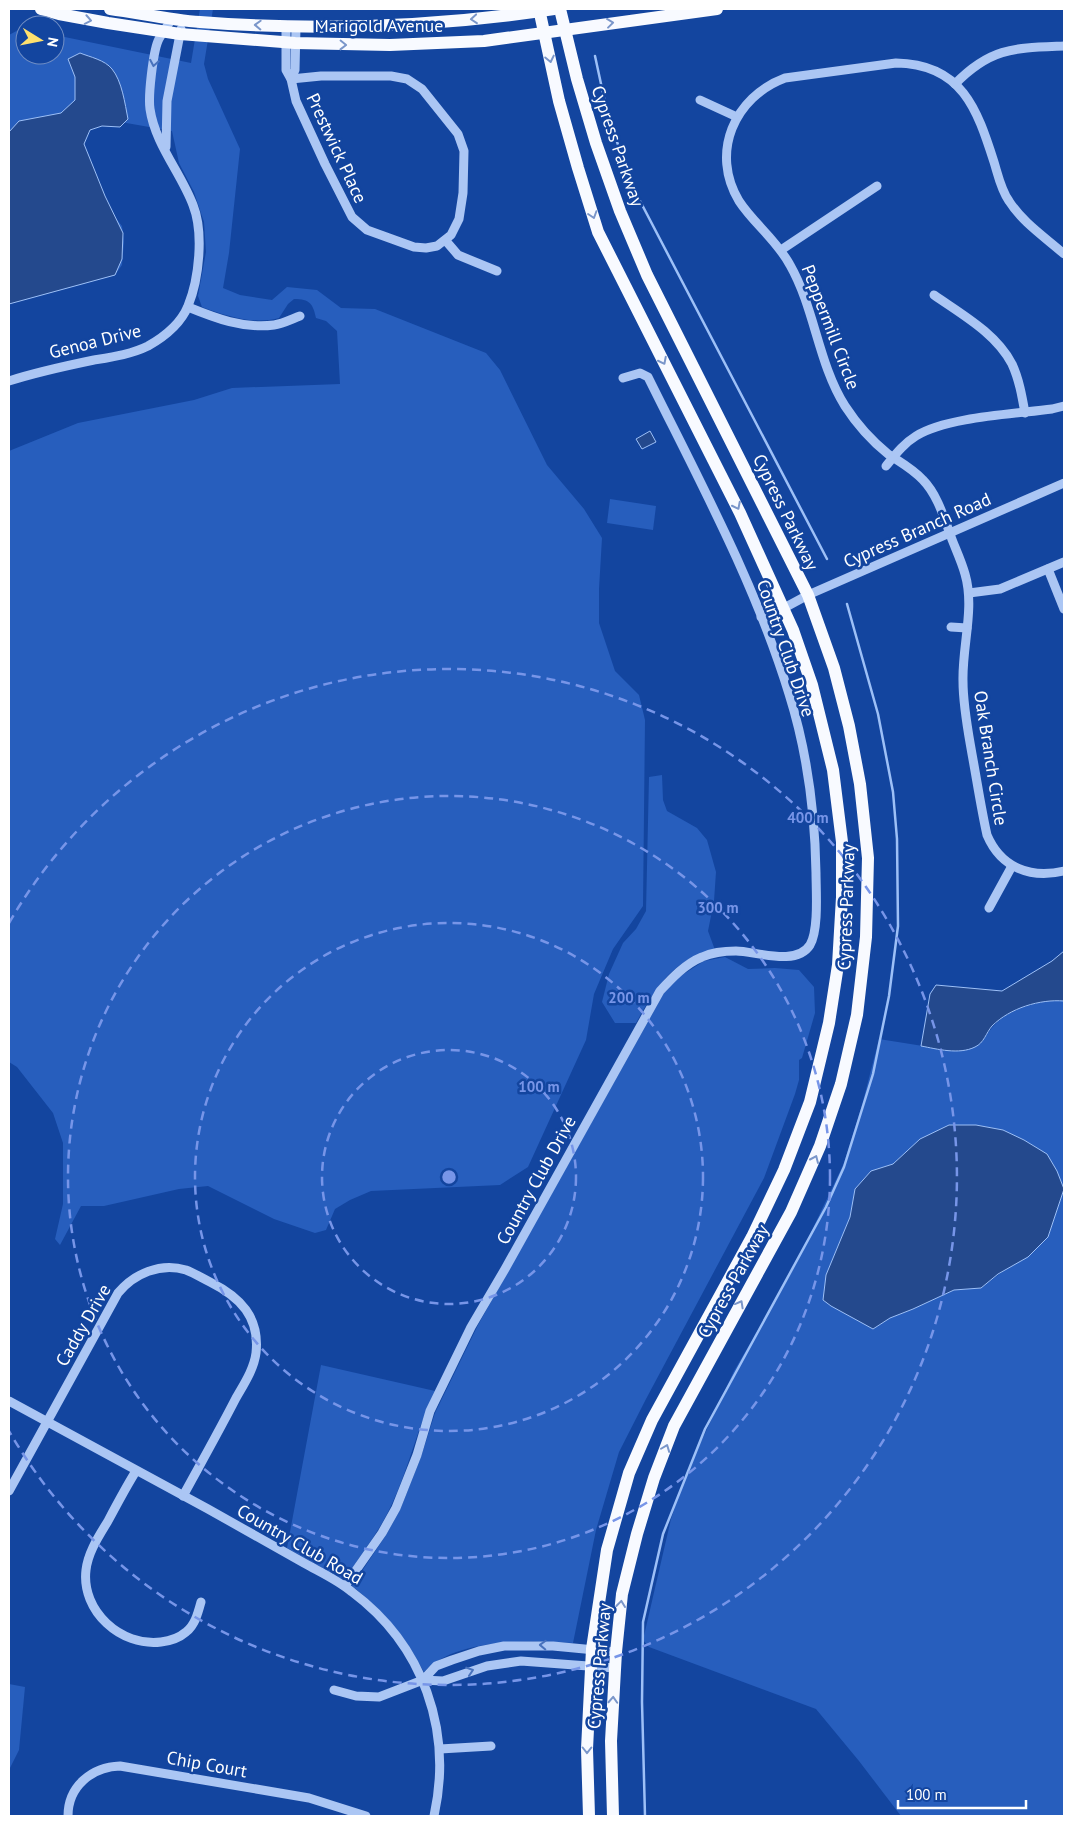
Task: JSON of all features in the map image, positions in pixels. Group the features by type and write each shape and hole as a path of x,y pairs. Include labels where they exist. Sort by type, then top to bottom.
{"main road":[{"name":"Marigold Avenue","path":"41,9 69,16 180,34 291,43 390,45 484,41 717,9"},
{"name":"Marigold Avenue","path":"110,9 177,19 291,27 416,24 524,14 554,9"},
{"name":"Cypress Parkway","path":"560,9 576,79 620,211 648,275 808,595 834,668 849,726 860,784 868,858 866,937 856,1015 841,1084 820,1146 790,1212 674,1426 654,1478 637,1534 622,1594 616,1652 611,1741 613,1816"},
{"name":"Cypress Parkway","path":"540,10 559,101 598,232 740,513 784,608 812,685 833,770 842,842 842,897 838,965 828,1023 810,1102 784,1170 752,1237 652,1420 629,1473 607,1550 592,1649 587,1749 589,1816"}],"street":[{"name":"Genoa Drive","path":"9,381 36,372 125,354 146,347 161,338 179,320 188,307 197,269 200,238 198,220 193,205 153,123 150,107 150,89 158,41 177,19"},
{"name":"Genoa Drive","path":"166,150 167,101 180,34 177,19"},
{"name":"Prestwick Place","path":"291,27 291,43 286,70 291,79 296,101 328,172 352,217 367,230 414,247 432,247 446,241 455,230 459,220 463,193 464,151 458,134 422,89 407,79 390,76 321,76 291,79"},
{"path":"955,84 975,65 1000,52 1012,49 1064,46"},
{"name":"Peppermill Circle","path":"949,533 936,500 925,481 882,448 857,422 838,394 828,371 803,291 790,264 781,250 744,208 730,182 726,160 727,144 737,117 748,102 761,90 778,80 793,76 902,63 926,68 946,77 969,98 978,116 1009,202 1019,214 1064,254"},
{"path":"700,100 737,117"},
{"path":"781,250 877,186"},
{"path":"446,241 458,255 497,271"},
{"path":"934,294 982,329 1002,350 1011,363 1018,380 1025,413"},
{"path":"188,307 225,322 242,324 275,325 300,316"},
{"name":"Country Club Drive","path":"345,1586 382,1533 396,1508 417,1455 430,1411 472,1327 660,991 676,973 702,957 736,951 778,957 800,952 809,946 814,930 817,908 815,833 805,759 790,694 761,617 713,507 648,377 640,373 623,378"},
{"path":"886,466 913,438 937,426 1064,406"},
{"name":"Cypress Branch Road","path":"761,617 1064,484"},
{"name":"Oak Branch Circle","path":"949,533 965,573 969,593 962,682 985,828 992,846 1012,866 1039,874 1064,871"},
{"path":"969,593 1000,589 1064,562"},
{"path":"1048,569 1064,609"},
{"path":"952,627 966,628"},
{"path":"989,908 1012,866"},
{"name":"Caddy Drive","path":"9,1491 113,1300 130,1281 153,1270 170,1268 187,1270 236,1298 249,1313 256,1337 256,1355 252,1367 183,1496"},
{"name":"Country Club Road","path":"9,1401 345,1586 371,1607 391,1628 424,1680 436,1724 440,1749 439,1782 434,1816"},
{"path":"136,1470 90,1554 86,1578 92,1603 100,1617 117,1632 136,1640 156,1642 175,1639 186,1632 197,1617 201,1602"},
{"path":"424,1680 436,1666 464,1655 492,1648 534,1645 616,1652"},
{"path":"334,1690 356,1696 379,1697 424,1680 443,1681 472,1670 512,1662 615,1668"},
{"path":"440,1749 491,1746"},
{"name":"Chip Court","path":"68,1816 71,1798 82,1781 100,1769 120,1766 309,1798 366,1816"}],"shaded area":[{"path":"200,9 213,9 204,64 208,79 240,149 229,253 223,288 240,295 272,300 287,287 317,290 341,308 375,309 486,353 500,370 547,465 584,509 602,538 599,623 615,671 639,695 645,720 643,906 613,949 594,994 586,1040 528,1167 500,1185 371,1191 335,1209 326,1230 315,1233 274,1219 208,1186 179,1189 104,1206 81,1206 60,1245 55,1239 63,1204 63,1143 53,1113 17,1067 9,1062 9,451 78,423 194,400 232,388 340,384 337,331 326,321 316,318 314,309 307,301 294,299 288,304 279,318 269,320 249,320 202,307 198,296 206,252 204,222 194,192 179,163 172,131 115,121 92,122 83,139 88,164 104,203 122,226 124,242 122,265 115,275 9,304 9,35 15,32 15,65 65,65 65,37 191,63"},
{"path":"80,53 101,61 112,69 121,86 128,119 120,127 102,126 90,130 84,144 105,196 123,233 122,259 115,275 9,304 9,132 19,121 61,113 75,100 75,77 68,59"},
{"path":"650,431 656,442 642,449 636,439"},
{"path":"610,499 656,506 653,530 607,523"},
{"path":"662,775 663,800 667,811 697,828 707,840 716,872 714,901 708,931 715,950 688,960 667,977 650,998 636,1023 615,1023 602,1002 609,974 623,943 636,929 646,911 649,777"},
{"path":"1064,951 1064,1001 1035,1003 1007,1014 992,1026 981,1043 969,1049 948,1051 921,1046 930,994 936,985 1002,991 1052,961"},
{"path":"725,957 748,969 775,968 799,970 814,987 815,1013 802,1058 799,1060 799,1080 795,1094 764,1178 619,1452 596,1530 573,1643 536,1641 474,1647 454,1653 438,1661 424,1672 393,1625 352,1586 386,1535 400,1510 421,1457 435,1413 478,1325 664,993 679,977 704,961"},
{"path":"1049,1000 1064,1001 1064,1816 901,1816 816,1709 649,1647 643,1640 671,1519 686,1474 734,1371 794,1268 844,1163 862,1105 879,1039 948,1050 982,1042 995,1024 1002,1018 1018,1009","holes":["976,1125 1003,1130 1047,1154 1052,1223 1048,1237 981,1288 954,1290 890,1318 873,1329 855,1318 826,1275 850,1217 855,1189 871,1171 893,1164 920,1139"]},
{"path":"949,1125 976,1125 1003,1130 1047,1154 1057,1171 1064,1189 1048,1237 1028,1257 998,1274 981,1288 954,1290 890,1318 873,1329 823,1300 826,1275 850,1217 855,1189 871,1171 893,1164 920,1139"},
{"path":"321,1365 435,1391 391,1506 375,1535 344,1580 287,1548"},
{"path":"9,1684 25,1687 19,1750 9,1770"}],"waterway":[{"path":"595,56 609,121 638,197 827,559"},
{"path":"645,1816 642,1702 643,1622 663,1534 705,1429 826,1207 844,1167 873,1074 889,996 898,926 897,839 893,792 878,714 847,604"}]}
